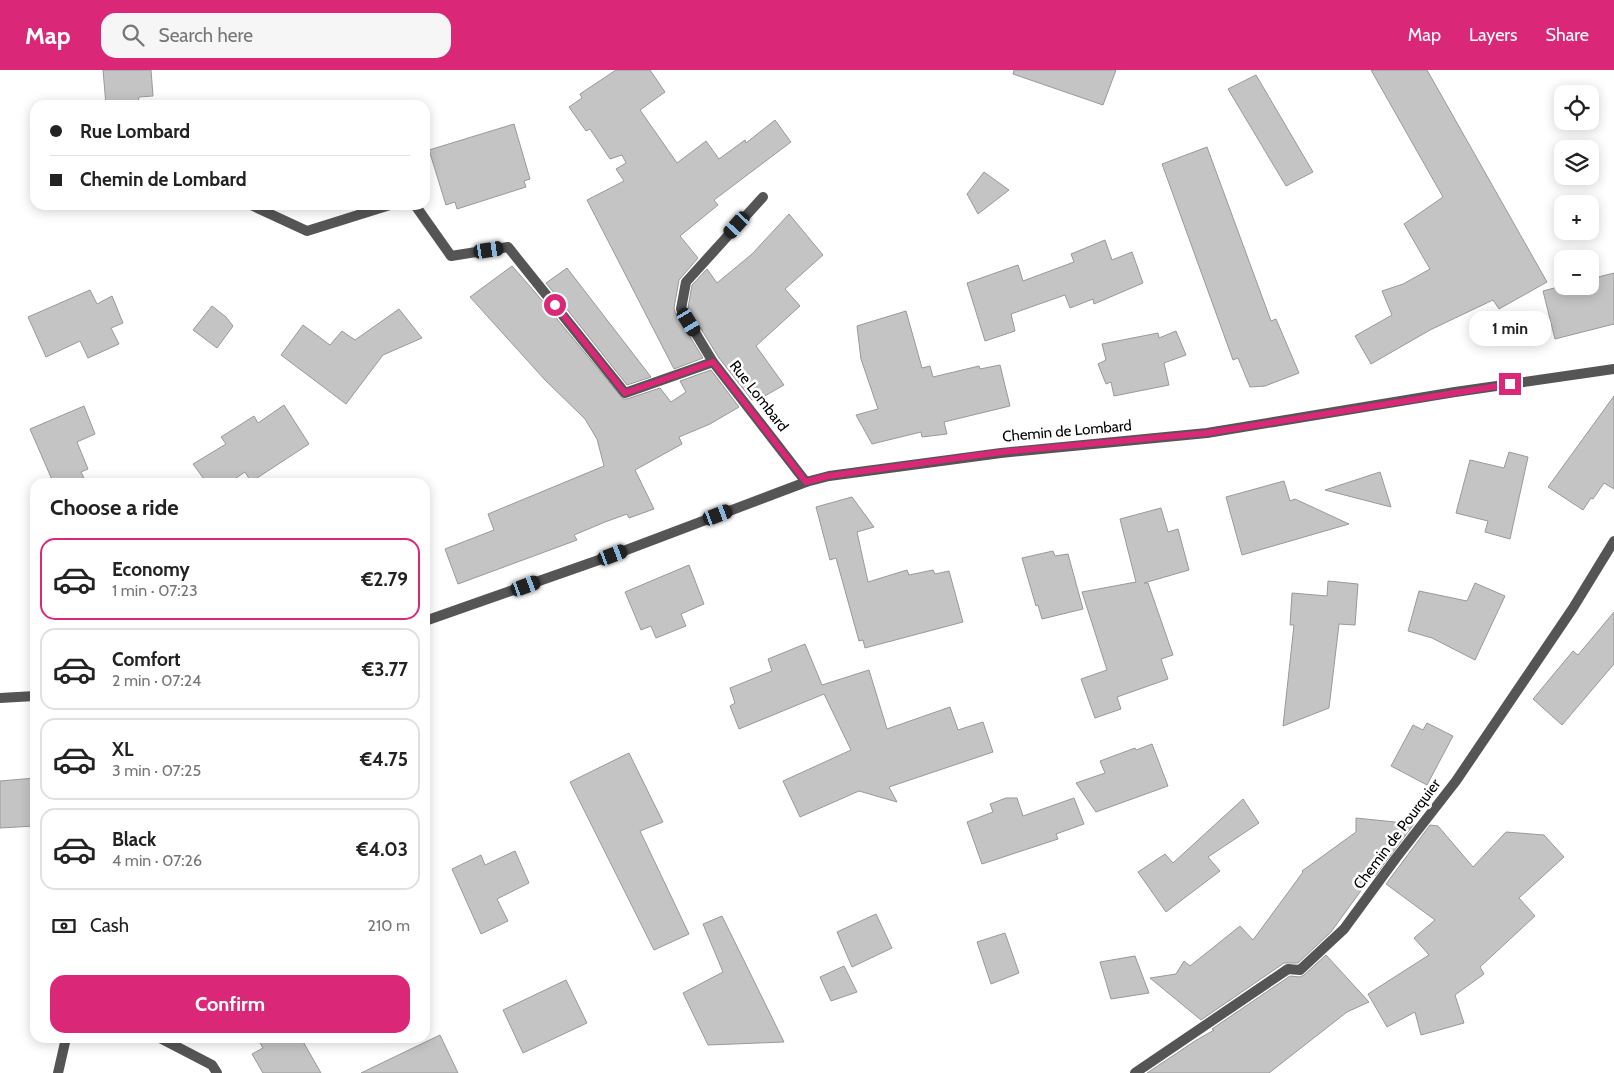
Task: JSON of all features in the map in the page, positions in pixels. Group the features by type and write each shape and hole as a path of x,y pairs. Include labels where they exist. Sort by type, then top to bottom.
{"street":[{"path":"713,362 681,309 686,282 763,197"},
{"path":"262,210 307,231 374,210"},
{"name":"Rue Lombard","path":"419,210 451,256 508,247 625,393 713,362 806,482"},
{"name":"Chemin de Lombard","path":"430,619 613,555 806,482 828,476 1002,452 1207,433 1455,392 1614,369"},
{"name":"Chemin de Pourquier","path":"1135,1073 1288,969 1300,970 1344,930 1396,858 1456,781 1573,608 1614,541"},
{"path":"0,698 30,696"},
{"path":"58,1073 65,1043"},
{"path":"170,1043 212,1065 217,1073"}],"building":[{"path":"103,70 151,70 153,96 139,97 138,100 106,100"},
{"path":"616,70 650,70 665,92 640,110 677,163 706,141 719,159 745,140 746,143 775,120 791,142 714,200 718,205 680,236 698,258 679,280 674,308 703,358 674,369 587,200 624,181 616,169 626,163 622,155 610,159 590,129 586,131 569,107 582,98 580,94"},
{"path":"1014,70 1116,70 1103,105 1013,74"},
{"path":"1371,70 1427,70 1547,282 1499,309 1493,300 1430,330 1371,364 1355,336 1392,315 1382,291 1403,284 1430,269 1404,224 1443,197"},
{"path":"1256,75 1313,172 1286,186 1228,89"},
{"path":"514,124 530,179 524,181 526,187 457,209 455,202 446,205 430,150"},
{"path":"1207,147 1271,321 1276,319 1299,373 1265,386 1250,387 1238,358 1233,360 1162,164"},
{"path":"984,172 1009,190 978,214 967,194"},
{"path":"789,214 823,255 785,289 800,306 756,346 784,385 756,401 755,399 752,400 719,358 688,308 692,285 707,269 717,283 752,254"},
{"path":"1105,240 1112,260 1132,252 1143,283 1094,304 1093,299 1070,308 1065,295 1011,314 1015,331 985,341 967,283 1018,265 1023,281 1074,262 1071,254"},
{"path":"512,266 623,399 660,388 671,402 686,392 680,381 711,370 739,407 710,424 679,437 682,444 635,470 654,509 629,518 627,514 605,522 574,535 577,540 458,584 445,549 494,530 488,514 604,466 597,439 585,419 545,380 470,297"},
{"path":"567,268 651,377 627,385 546,283"},
{"path":"1614,273 1614,324 1555,339 1543,291 1554,288 1554,295 1599,295 1599,277"},
{"path":"90,290 97,304 112,296 123,323 111,328 119,344 88,358 80,341 46,357 28,317"},
{"path":"212,306 226,317 233,326 217,348 193,330"},
{"path":"399,309 422,338 383,355 346,404 281,355 303,325 330,345 342,331 355,340"},
{"path":"906,311 922,368 930,366 933,377 979,366 980,369 1000,365 1010,406 944,422 947,434 922,437 921,432 872,444 856,415 878,409 861,359 857,326"},
{"path":"1176,331 1186,355 1164,363 1169,385 1114,396 1111,382 1106,384 1098,364 1106,360 1102,344 1158,333 1159,338"},
{"path":"1614,396 1614,489 1604,483 1583,510 1548,487"},
{"path":"284,405 309,444 257,478 249,478 245,472 236,478 203,478 193,464 226,444 221,437 254,416 258,423"},
{"path":"84,406 95,434 77,442 88,469 81,472 84,478 51,478 30,429"},
{"path":"1509,452 1528,457 1510,539 1485,532 1488,521 1456,513 1470,460 1504,468"},
{"path":"1380,472 1391,507 1325,490"},
{"path":"1284,481 1290,501 1295,499 1349,524 1242,555 1226,497"},
{"path":"852,497 874,527 857,532 868,582 907,570 909,575 933,570 935,574 949,571 963,622 865,648 863,640 859,641 836,558 830,560 816,507"},
{"path":"1161,508 1168,532 1178,529 1189,570 1144,583 1148,583 1173,655 1161,659 1168,679 1117,697 1121,709 1095,718 1081,679 1107,670 1082,592 1136,582 1120,519"},
{"path":"1053,551 1055,556 1068,554 1083,609 1042,619 1038,605 1036,606 1022,558"},
{"path":"689,565 704,604 681,614 686,626 656,638 651,626 641,630 625,592"},
{"path":"1328,581 1358,584 1355,625 1339,624 1329,708 1283,726 1294,625 1290,625 1292,593 1327,596"},
{"path":"1475,583 1505,596 1475,660 1432,638 1408,631 1419,591 1467,601"},
{"path":"1614,612 1614,664 1562,725 1533,699 1573,651 1578,655"},
{"path":"805,644 822,685 869,670 887,729 950,707 958,730 983,722 993,752 889,787 897,802 859,791 800,817 783,781 851,750 824,694 739,729 730,706 735,703 730,688 772,671 768,659"},
{"path":"1427,723 1453,736 1427,785 1391,766 1413,725 1423,730"},
{"path":"1152,744 1168,786 1096,812 1076,783 1105,773 1100,761"},
{"path":"629,753 663,822 640,831 689,934 654,950 570,782"},
{"path":"30,778 30,826 0,828 0,781"},
{"path":"1006,798 1017,798 1023,816 1074,798 1084,824 1056,834 1058,839 982,864 967,822 993,812 990,804"},
{"path":"1243,799 1259,823 1208,857 1220,871 1166,912 1138,872 1165,854 1173,863"},
{"path":"1356,818 1414,824 1375,876 1373,874 1331,932 1298,963 1284,963 1201,1020 1150,978 1176,974 1184,961 1190,966 1240,926 1253,940 1302,871 1356,832"},
{"path":"1430,825 1438,826 1473,867 1506,832 1544,835 1564,857 1519,898 1535,916 1480,967 1484,974 1455,995 1464,1023 1421,1035 1415,1012 1387,1027 1368,994 1429,955 1414,938 1435,920 1386,884"},
{"path":"515,851 529,883 497,899 508,921 481,934 452,869 481,855 485,865"},
{"path":"876,914 892,948 852,967 837,932"},
{"path":"722,916 784,1042 708,1045 683,993 723,972 703,924"},
{"path":"1005,933 1019,973 991,984 977,942"},
{"path":"1326,955 1369,1002 1347,1012 1269,1073 1147,1073 1214,1030 1212,1029 1290,976 1300,977 1304,975"},
{"path":"1135,956 1149,993 1111,999 1100,962"},
{"path":"844,966 857,992 831,1001 820,977"},
{"path":"566,980 587,1023 523,1053 503,1010"},
{"path":"440,1035 458,1073 361,1073 423,1043 430,1043 430,1040"},
{"path":"260,1043 304,1043 321,1073 263,1073 252,1054 263,1048"}],"route":[{"path":"555,305 625,393 713,362 806,482 828,476 1002,452 1207,433 1510,384"}]}
